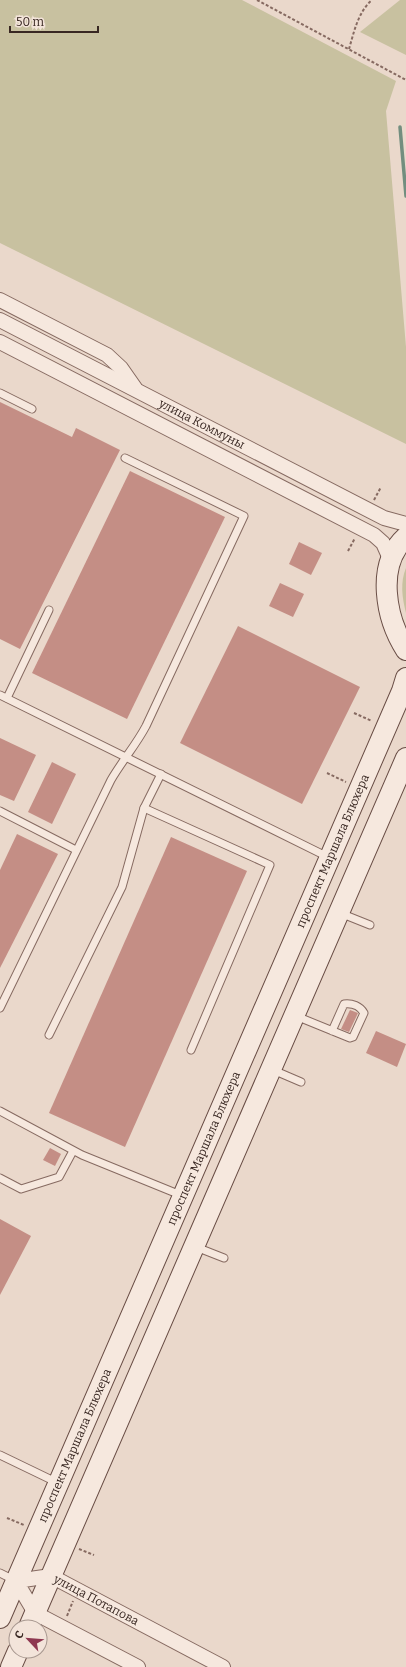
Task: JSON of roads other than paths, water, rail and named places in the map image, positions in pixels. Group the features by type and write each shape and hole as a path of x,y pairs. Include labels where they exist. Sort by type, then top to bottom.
{"street":[{"path":"0,300 106,355 121,368 136,390"},
{"name":"улица Коммуны","path":"0,320 384,518 406,524"},
{"name":"улица Коммуны","path":"0,342 374,535 383,543 391,561"},
{"path":"406,537 398,546 391,561 388,576 387,595 398,636 406,650"},
{"name":"проспект Маршала Блюхера","path":"0,1618 8,1577 58,1483 330,858 402,691 406,678"},
{"path":"32,1619 406,758"},
{"name":"улица Потапова","path":"8,1577 51,1576 223,1667"},
{"path":"8,1577 31,1619"},
{"path":"48,1627 138,1667"}],"lane":[{"path":"0,393 32,409"},
{"path":"0,1008 111,780 125,757 136,745 146,726 244,516 125,458"},
{"path":"49,610 3,697 330,858"},
{"path":"50,1035 122,887 144,808 160,774"},
{"path":"144,808 270,865 190,1050"},
{"path":"0,811 76,850"},
{"path":"338,912 370,925"},
{"path":"294,1015 332,1031 350,1038 353,1037 364,1013 361,1009 350,1004 344,1004 332,1031"},
{"path":"271,1069 301,1082"},
{"path":"0,1112 73,1151 183,1196"},
{"path":"0,1178 21,1189 59,1177 73,1151"},
{"path":"194,1246 224,1258"},
{"path":"0,1454 58,1483"}],"waterway":[{"path":"400,127 406,196"}]}
